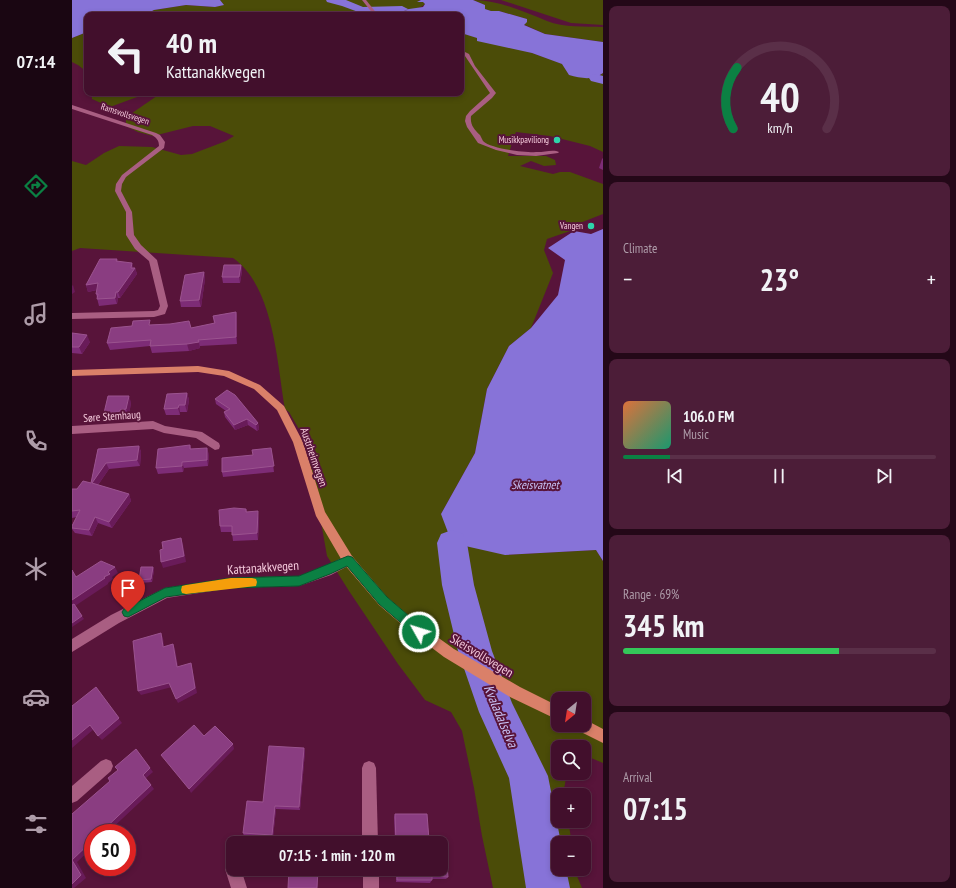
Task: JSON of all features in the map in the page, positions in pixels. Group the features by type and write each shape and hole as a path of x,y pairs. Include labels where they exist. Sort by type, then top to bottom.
{"main road":[{"name":"Austrheimvegen","path":"72,374 198,369 226,373 257,387 281,408 298,442 320,513 348,560"},
{"name":"Skeisvollsvegen","path":"348,560 383,601 432,642 469,666 515,692 551,710"},
{"path":"591,730 603,736"}],"street":[{"path":"364,0 374,12"},
{"path":"464,53 467,55 473,66 493,93 488,101 473,110 469,116 469,125 480,142 511,153 543,154 556,152"},
{"name":"Ramsvollsvegen","path":"72,107 154,134 158,136 162,142 162,147 124,176 118,187 119,195 129,212 130,235 138,247 153,260 164,306 162,312 154,314 72,316"},
{"name":"Søre Stemhaug","path":"72,430 153,425 164,429 199,436 215,446"},
{"name":"Kattanakkvegen","path":"72,646 115,619 165,593 231,583 299,581 327,571 348,560"},
{"path":"72,796 106,766"},
{"path":"369,768 370,836"},
{"path":"235,876 239,888"},
{"path":"371,876 371,888"}],"shaded area":[{"path":"220,0 421,0 418,1 423,1 425,4 414,9 402,10 413,12 150,12 186,5 215,7 223,5"},
{"path":"473,0 502,4 560,25 603,27 603,42 545,34 523,24 527,19 499,11 485,9 485,5"},
{"path":"501,0 603,0 603,25 571,23"},
{"path":"84,33 84,70 72,62 72,38"},
{"path":"464,34 532,53 563,64 569,75 596,78 603,73 603,152 590,146 550,136 516,132 513,138 508,156 546,156 555,160 556,165 544,166 531,161 520,166 553,174 570,172 603,184 603,214 580,223 573,230 547,239 544,250 553,273 531,328 509,346 487,389 475,453 441,514 505,555 596,550 603,561 603,763 591,758 591,740 551,740 551,780 566,780 564,788 551,788 551,828 569,828 571,836 551,836 551,876 577,876 582,888 493,888 462,731 451,712 425,700 398,664 327,556 312,471 303,436 289,412 285,409 276,349 271,327 265,306 257,287 247,271 233,258 80,248 72,251 72,161 86,165 104,153 119,146 152,147 181,155 192,154 226,141 234,136 210,126 193,126 153,136 138,132 126,126 126,120 136,110 157,96 464,96"},
{"path":"92,96 140,96 110,107 92,99"}],"water":[{"path":"72,0 220,0 224,5 215,7 186,5 150,12 84,12 84,33 72,38"},
{"path":"421,0 473,0 485,5 485,9 499,11 527,19 527,22 524,25 545,34 603,42 603,73 599,76 591,78 582,78 569,75 562,64 532,53 477,41 477,38 464,34 464,12 413,12 402,10 423,7 425,4 423,2 417,2"},
{"name":"Skeisvatnet","path":"603,229 603,561 596,550 505,555 452,543 441,514 475,453 487,389 509,346 531,328 558,295 565,260 548,248 574,231 591,234"}],"building":[{"path":"100,259 117,259 116,261 132,263 131,268 135,268 118,292 116,292 115,298 97,299 98,294 96,294 98,283 86,285"},
{"path":"224,265 241,265 239,277 222,277"},
{"path":"204,272 199,300 180,301 185,275"},
{"path":"236,312 236,337 198,340 199,342 187,344 150,346 151,340 107,343 111,328 132,326 133,321 150,320 149,325 189,321 191,328 215,323 213,316"},
{"path":"72,333 87,335 79,347 72,347"},
{"path":"227,390 235,395 258,423 256,425 247,419 234,425 224,412 230,409 215,399"},
{"path":"187,393 185,405 179,405 178,408 164,409 167,394"},
{"path":"108,396 129,396 126,409 120,410 119,412 104,413"},
{"path":"190,445 190,449 207,448 207,460 182,462 182,466 156,468 158,449"},
{"path":"139,446 137,460 106,463 92,483 129,494 109,522 95,517 89,530 72,528 80,510 72,511 72,489 77,489 83,481 91,483 98,449"},
{"path":"271,448 274,466 222,472 222,458 253,455 252,450"},
{"path":"234,508 246,509 246,512 258,511 257,533 232,535 232,526 220,526 219,510"},
{"path":"181,538 184,556 161,562 160,550 163,549 162,542"},
{"path":"101,561 115,567 108,572 110,574 104,577 105,578 72,600 72,570 76,577"},
{"path":"141,567 153,567 151,579 139,580"},
{"path":"74,604 82,616 72,623 72,605"},
{"path":"161,633 163,647 173,644 177,667 191,663 195,688 176,699 169,683 138,691 133,641"},
{"path":"96,687 119,718 98,736 90,725 72,740 72,706"},
{"path":"194,725 204,736 215,726 233,744 189,789 161,755"},
{"path":"269,746 304,748 299,807 275,806 272,835 243,833 247,801 263,802"},
{"path":"136,749 150,768 143,775 151,785 110,824 84,824 84,849 72,860 72,814 110,781 108,778 118,770 115,767"},
{"path":"395,814 427,814 429,836 396,836"},
{"path":"72,860 81,875 72,884"},
{"path":"289,876 318,876 317,888 288,888"},
{"path":"397,876 432,876 432,880 397,880"}],"waterway":[{"path":"331,0 345,3 361,10 402,9"},
{"path":"596,78 603,80"},
{"name":"Kvaladalselva","path":"452,543 458,585 475,651 497,712 528,776 548,888"}],"slow traffic":[{"path":"186,590 231,583 252,582"}],"place":[{"name":"Musikkpaviliong","path":"557,140"},
{"name":"Vangen","path":"591,226"}],"route":[{"path":"128,612 165,593 231,583 299,581 327,571 348,560 383,601 419,632"}]}
